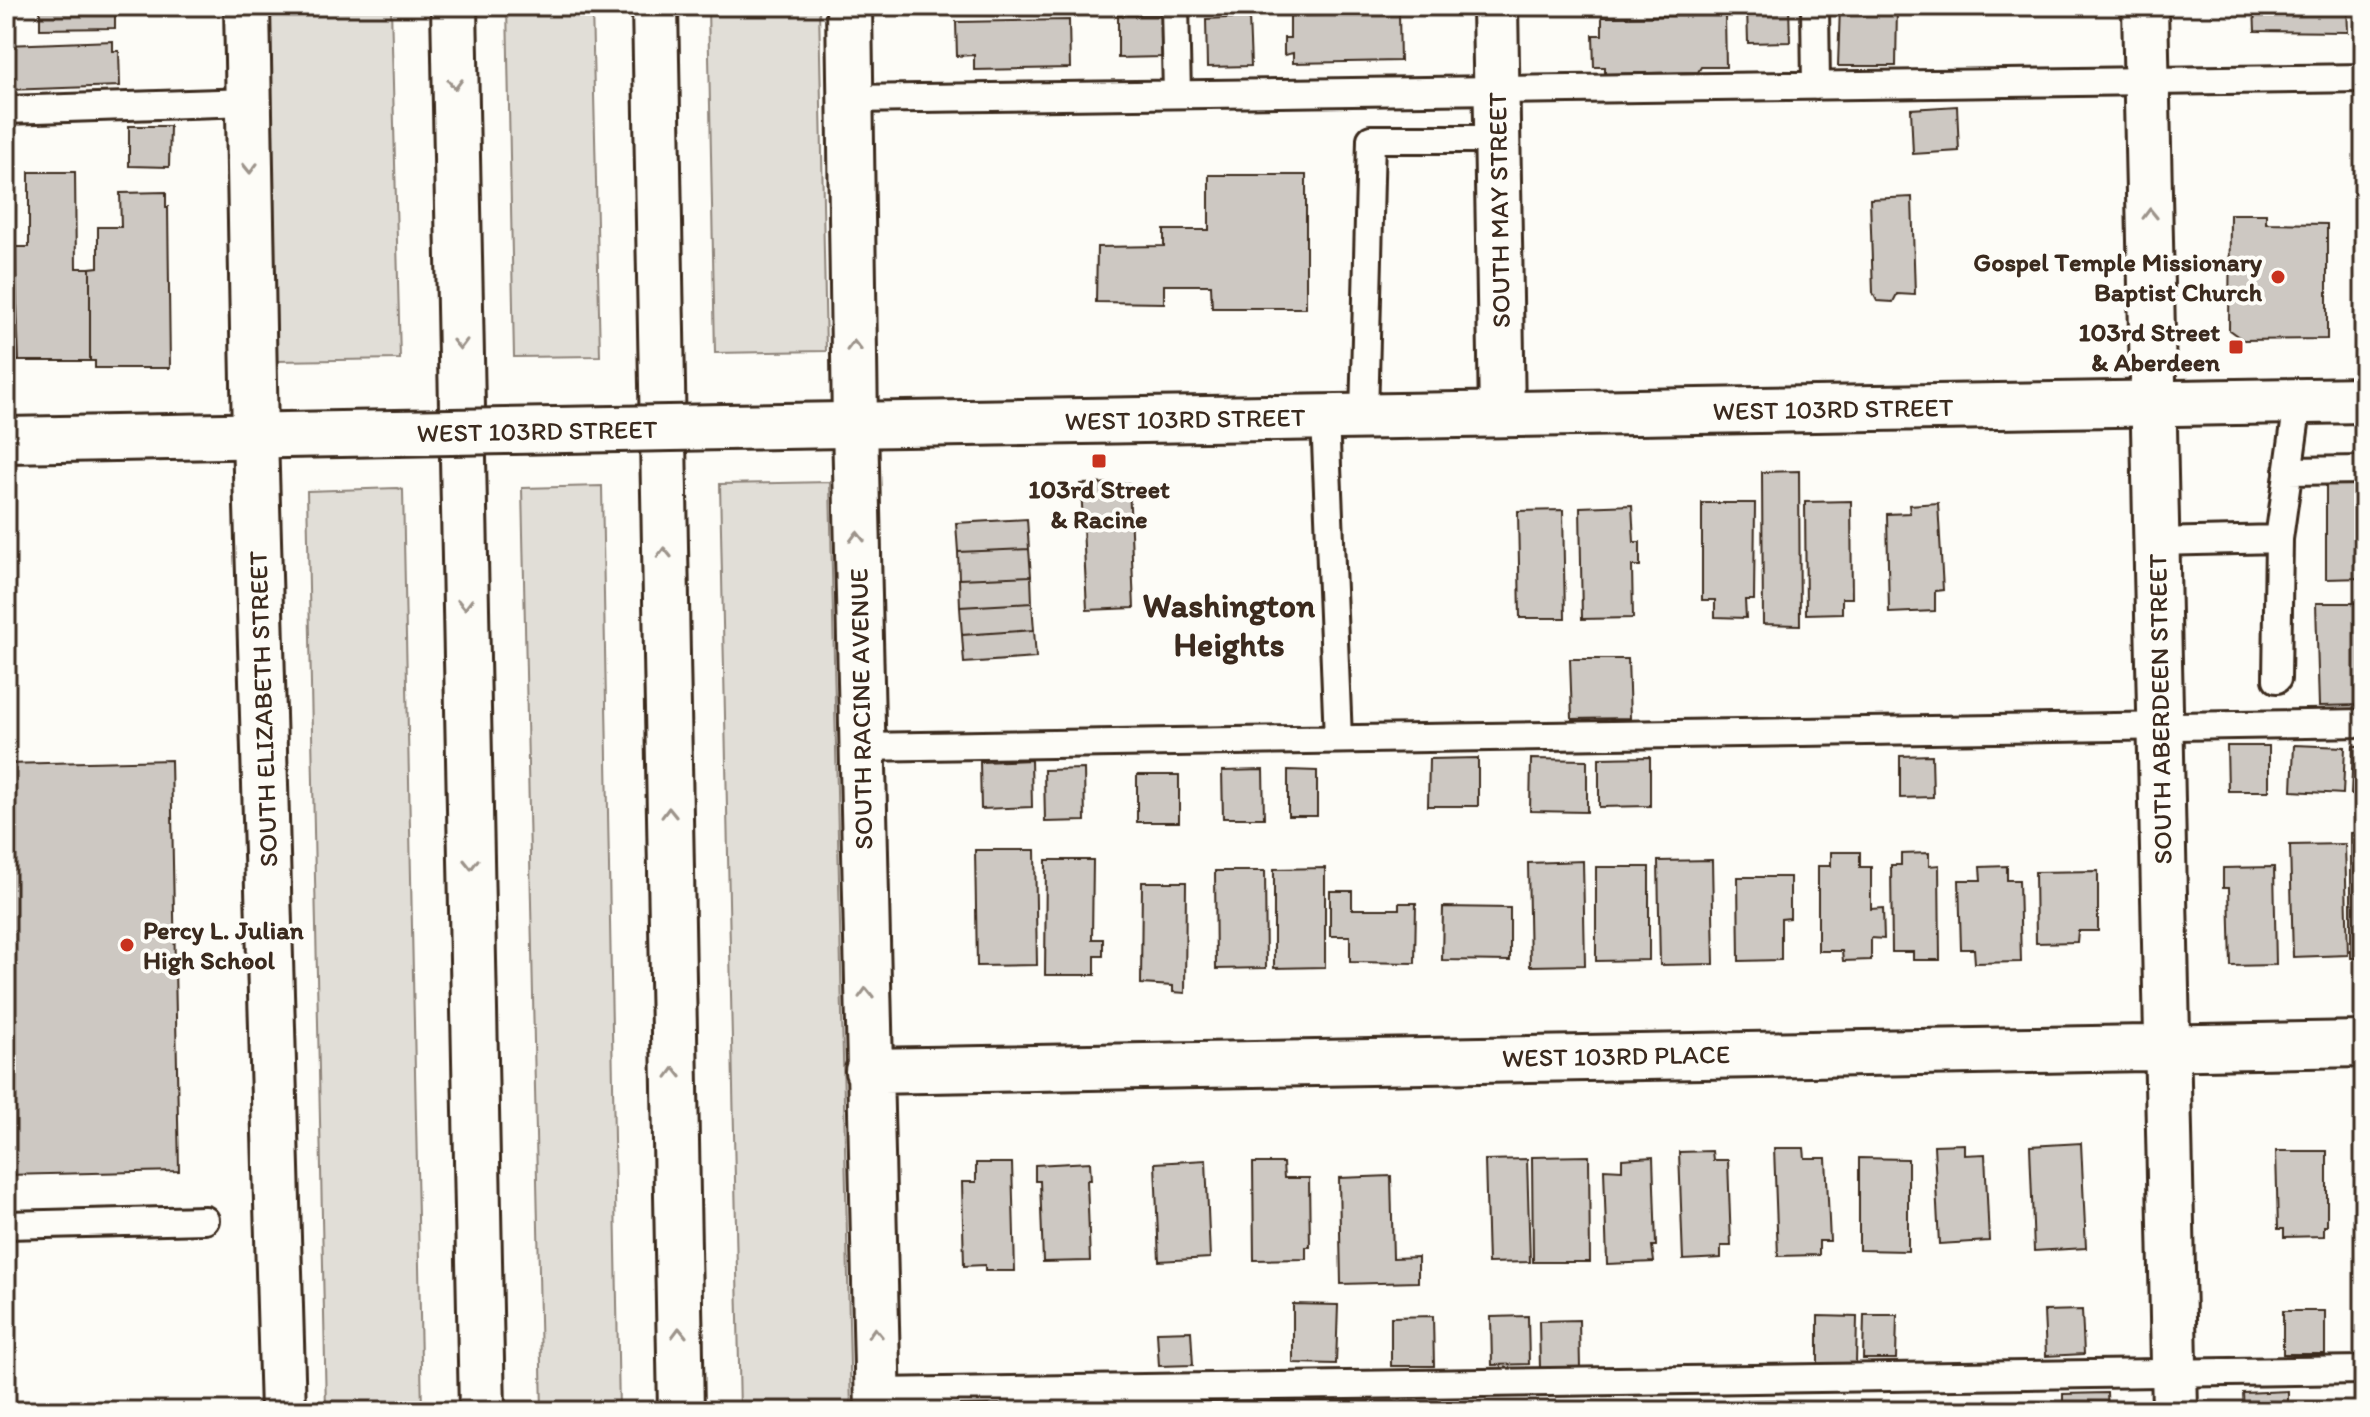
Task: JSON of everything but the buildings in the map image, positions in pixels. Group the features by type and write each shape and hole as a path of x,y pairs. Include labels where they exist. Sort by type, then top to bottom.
{"main road":[{"name":"SOUTH ELIZABETH STREET","path":"247,6 255,436 283,1411"},
{"path":"454,6 482,1411"},
{"path":"655,6 681,1411"},
{"name":"SOUTH RACINE AVENUE","path":"849,6 877,1401"},
{"name":"SOUTH MAY STREET","path":"1495,6 1502,414"},
{"name":"SOUTH ABERDEEN STREET","path":"2145,6 2174,1392"},
{"name":"WEST 103RD STREET","path":"6,440 2364,400"},
{"name":"WEST 103RD PLACE","path":"868,1071 2364,1044"}],"lane":[{"path":"1175,6 1177,94"},
{"path":"1815,6 1816,86"},
{"path":"850,99 2364,78"},
{"path":"6,110 249,102"},
{"path":"1338,739 1344,417 1371,139 1497,139"},
{"path":"2277,679 2279,539 2298,402"},
{"path":"2288,471 2364,470"},
{"path":"2156,542 2279,539"},
{"path":"862,747 2364,723"},
{"path":"6,1225 205,1220"},
{"path":"877,1401 2174,1392 2364,1370"}],"shaded area":[{"path":"270,6 391,6 400,359 277,361"},
{"path":"507,6 592,6 600,356 514,357"},
{"path":"708,6 819,6 826,351 715,353"},
{"path":"830,482 851,1411 740,1411 720,484"},
{"path":"602,486 619,1411 542,1411 522,488"},
{"path":"403,490 422,1411 326,1411 307,491"}],"place":[{"name":"Gospel Temple Missionary Baptist Church","path":"2278,277"},
{"name":"103rd Street & Aberdeen","path":"2236,347"},
{"name":"103rd Street & Racine","path":"1099,461"},
{"name":"Percy L. Julian High School","path":"127,945"}],"district":[{"name":"Washington Heights","path":"1229,624"}]}
